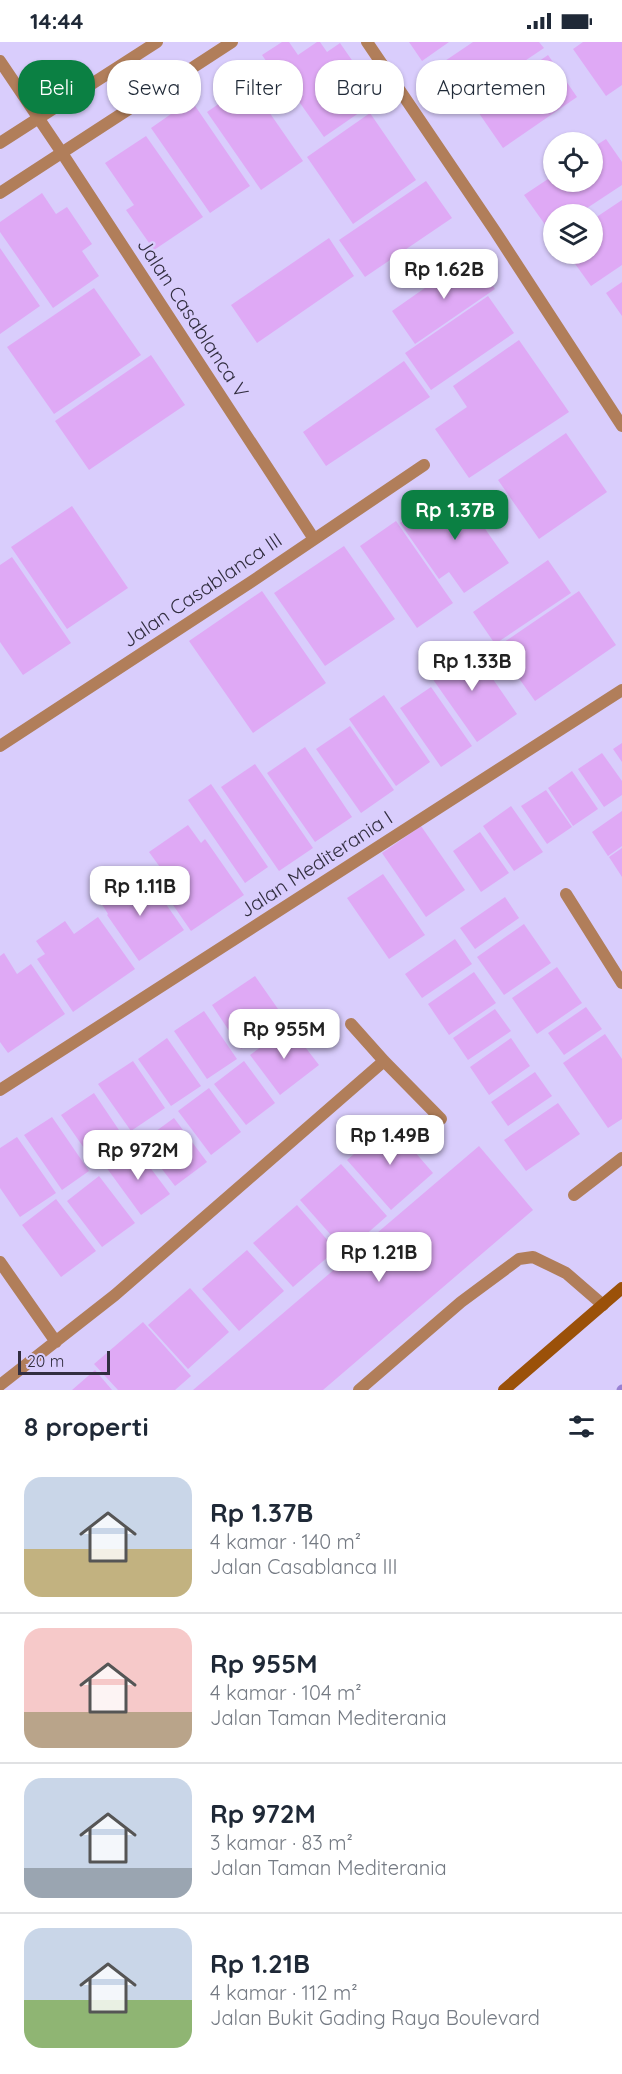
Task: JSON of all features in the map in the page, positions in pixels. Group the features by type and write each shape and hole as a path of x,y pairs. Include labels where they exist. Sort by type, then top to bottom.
{"street":[{"path":"0,143 157,42"},
{"path":"0,193 232,42"},
{"path":"367,42 501,240 622,426"},
{"name":"Jalan Casablanca V","path":"0,61 314,538"},
{"name":"Jalan Casablanca III","path":"0,746 251,582 424,465"},
{"name":"Jalan Mediterania I","path":"0,1090 622,690"},
{"path":"566,894 622,983"},
{"path":"351,1024 441,1119"},
{"path":"0,1385 114,1295 384,1060"},
{"path":"574,1195 622,1158"},
{"path":"359,1390 461,1302 519,1259 533,1257 566,1273 603,1305"},
{"path":"0,1262 56,1342"},
{"path":"504,1390 622,1288"}],"building":[{"path":"282,42 289,42 298,55 317,42 320,42 327,52 340,43 352,60 315,60 315,114 357,114 324,137 303,107 303,60 265,60 262,55"},
{"path":"409,42 449,42 423,60"},
{"path":"473,42 539,42 544,48 526,60 446,60"},
{"path":"583,42 622,42 622,85 606,96 573,49"},
{"path":"548,55 551,60 541,60"},
{"path":"567,83 577,97 567,104"},
{"path":"213,108 213,114 270,114 303,161 261,190 207,112"},
{"path":"171,114 201,114 250,186 210,213 151,128"},
{"path":"371,114 416,180 353,224 307,157"},
{"path":"480,114 552,114 503,148"},
{"path":"146,136 203,217 154,250 126,210 134,205 105,163"},
{"path":"606,139 622,162 622,185 593,204 543,204 543,222 524,195 543,182 543,192 603,192 603,141"},
{"path":"426,181 452,218 365,277 339,240"},
{"path":"42,193 56,214 67,207 92,244 82,251 99,276 53,308 0,232 0,222"},
{"path":"622,200 622,265 591,286 575,264 603,264 603,213"},
{"path":"329,238 354,276 257,343 231,305"},
{"path":"0,248 40,306 0,334"},
{"path":"472,255 495,289 415,344 392,311"},
{"path":"622,282 622,316 606,293"},
{"path":"94,288 141,355 54,414 7,347"},
{"path":"488,296 514,333 431,390 405,353"},
{"path":"519,340 569,412 469,478 435,429 467,407 453,386"},
{"path":"151,355 185,405 89,470 55,421"},
{"path":"404,361 430,397 326,466 303,432"},
{"path":"566,433 607,492 539,539 498,480"},
{"path":"448,490 453,497 460,493 509,563 464,593 449,572 439,579 400,523"},
{"path":"72,506 128,588 67,629 11,547"},
{"path":"396,521 453,603 417,628 360,546"},
{"path":"344,546 395,619 325,666 274,593"},
{"path":"12,557 71,643 23,675 0,642 0,565"},
{"path":"548,560 571,593 495,644 473,612"},
{"path":"262,591 326,683 253,733 189,641"},
{"path":"579,591 616,645 535,701 497,647"},
{"path":"468,643 517,714 477,742 427,671"},
{"path":"431,687 472,746 441,767 400,708"},
{"path":"384,695 430,762 396,786 349,719"},
{"path":"350,726 394,790 361,813 316,749"},
{"path":"622,743 622,762 613,749"},
{"path":"305,747 352,817 315,842 267,773"},
{"path":"602,753 622,781 622,795 604,807 578,769"},
{"path":"255,764 313,848 279,871 221,787"},
{"path":"572,771 598,809 573,826 548,788"},
{"path":"211,784 268,867 245,883 188,800"},
{"path":"546,790 572,827 547,844 521,806"},
{"path":"511,806 543,852 514,871 483,826"},
{"path":"622,811 622,846 608,856 592,832"},
{"path":"188,825 201,843 205,839 244,895 191,931 153,876 162,870 149,852"},
{"path":"421,826 465,890 426,917 382,853"},
{"path":"480,832 509,873 481,892 453,851"},
{"path":"622,848 622,877 609,857"},
{"path":"383,874 425,935 389,959 347,898"},
{"path":"129,877 139,892 152,884 184,930 139,961 98,898"},
{"path":"505,897 519,918 475,949 460,928"},
{"path":"98,917 135,969 73,1012 37,959 45,954 36,941 65,921 74,934"},
{"path":"524,924 551,963 504,995 477,957"},
{"path":"455,939 472,964 422,998 405,974"},
{"path":"4,953 17,974 31,964 65,1014 8,1053 0,1042 0,956"},
{"path":"557,967 582,1003 537,1034 512,998"},
{"path":"474,972 496,1003 449,1035 428,1004"},
{"path":"255,976 285,1019 241,1049 212,1005"},
{"path":"586,1007 602,1029 564,1055 548,1033"},
{"path":"495,1009 511,1031 468,1060 453,1038"},
{"path":"204,1011 237,1059 207,1079 174,1031"},
{"path":"289,1026 319,1065 280,1095 250,1055"},
{"path":"605,1034 622,1059 622,1119 608,1128 563,1063"},
{"path":"167,1038 201,1086 171,1106 138,1059"},
{"path":"511,1038 530,1066 489,1095 470,1067"},
{"path":"133,1061 165,1108 131,1131 98,1084"},
{"path":"244,1061 275,1103 246,1125 214,1084"},
{"path":"535,1072 552,1096 508,1126 491,1102"},
{"path":"209,1088 241,1132 211,1155 178,1111"},
{"path":"94,1093 125,1139 93,1161 61,1115"},
{"path":"558,1103 580,1134 526,1171 504,1140"},
{"path":"52,1117 89,1171 62,1190 24,1135"},
{"path":"174,1118 207,1162 175,1186 141,1142"},
{"path":"390,1123 433,1173 391,1210 347,1160"},
{"path":"17,1137 56,1193 20,1217 0,1188 0,1148"},
{"path":"134,1146 170,1194 141,1215 106,1167"},
{"path":"479,1146 533,1210 323,1390 193,1390"},
{"path":"341,1164 387,1216 346,1252 300,1200"},
{"path":"99,1176 135,1223 102,1247 67,1201"},
{"path":"56,1199 96,1251 61,1277 22,1225"},
{"path":"297,1205 336,1250 293,1287 253,1243"},
{"path":"247,1250 284,1291 239,1331 202,1289"},
{"path":"190,1288 229,1332 188,1369 148,1325"},
{"path":"143,1322 191,1376 175,1390 118,1390 94,1364"},
{"path":"95,1370 112,1390 72,1390"}]}
